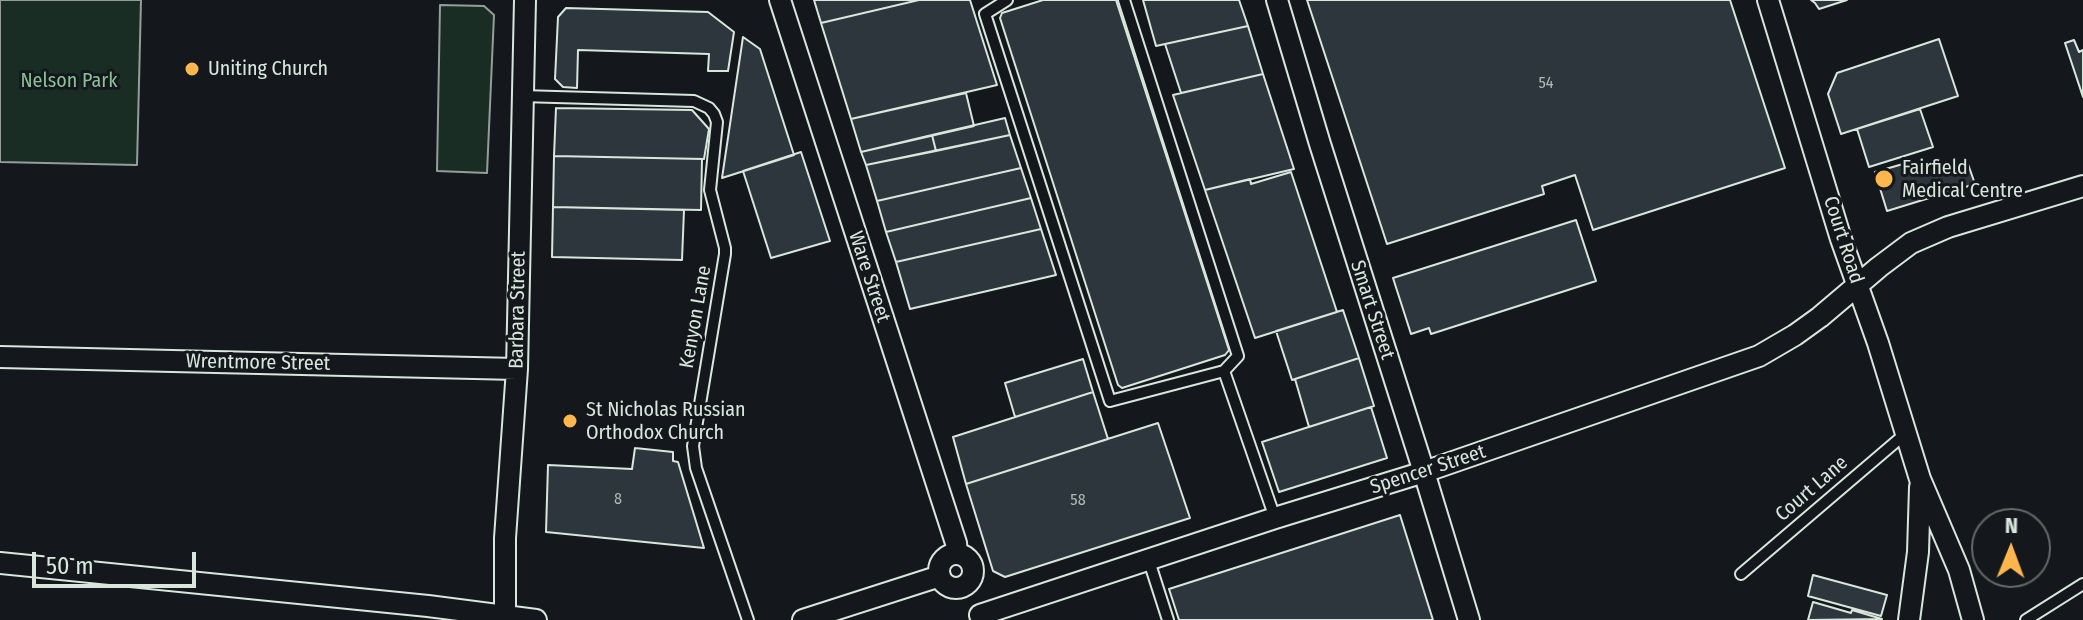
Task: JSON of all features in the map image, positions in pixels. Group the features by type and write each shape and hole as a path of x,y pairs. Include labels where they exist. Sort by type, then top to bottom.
{"street":[{"name":"Barbara Street","path":"504,618 505,538 517,369 525,0"},
{"name":"Ware Street","path":"780,0 951,527 957,554"},
{"name":"Smart Street","path":"1277,0 1469,620"},
{"name":"Court Road","path":"1768,0 1920,479 1959,570 1973,620"},
{"name":"Spencer Street","path":"980,618 1275,518 1424,472 1759,356 1827,312 1895,254 1929,235 2083,186"},
{"name":"Wrentmore Street","path":"0,357 517,369"},
{"name":"Court Road","path":"1909,620 1919,537 1920,479"},
{"path":"957,554 966,558 972,567 967,583 957,588 943,583 940,576 939,569 944,559 957,554"},
{"path":"0,563 416,604 536,620"},
{"path":"803,620 940,576"},
{"path":"967,583 980,618"}],"lane":[{"path":"1007,0 985,14 1110,401 1224,371 1238,356 1124,0"},
{"name":"Kenyon Lane","path":"521,96 694,101 714,114 716,130 710,190 725,254 694,433 693,456 748,620"},
{"path":"1224,371 1275,518"},
{"name":"Court Lane","path":"1741,574 1907,432"},
{"path":"1149,561 1168,620"},
{"path":"2026,620 2083,584"}],"green space":[{"name":"Nelson Park","path":"0,0 141,0 137,165 0,162"},
{"path":"440,5 484,6 494,15 487,173 437,171"}],"building":[{"path":"814,0 919,0 821,23"},
{"path":"919,0 970,0 997,85 851,119 821,23"},
{"path":"1043,0 1116,0 1229,350 1225,355 1122,388 1118,385 1000,18 1002,13"},
{"path":"1143,0 1239,0 1248,26 1156,46"},
{"path":"1307,0 1730,0 1785,168 1593,230 1575,175 1542,186 1544,194 1387,244"},
{"path":"1811,0 1847,0 1819,9"},
{"path":"566,8 708,12 734,32 728,71 708,71 709,54 578,50 577,88 563,87 555,79 558,17"},
{"path":"1248,26 1263,74 1181,93 1165,44"},
{"path":"743,37 760,49 794,155 722,178"},
{"path":"1939,39 1958,96 1841,134 1828,94 1837,73"},
{"path":"2074,40 2079,52 2083,50 2083,97 2065,43"},
{"path":"1263,74 1294,169 1205,190 1173,95"},
{"path":"966,93 974,126 861,152 851,119"},
{"path":"556,108 692,110 709,129 704,159 554,156"},
{"path":"1920,109 1933,147 1869,167 1857,129"},
{"path":"1005,118 1010,135 936,151 932,135"},
{"path":"932,135 936,151 866,165 861,152"},
{"path":"1010,135 1021,168 877,201 866,165"},
{"path":"801,152 830,241 771,258 743,171"},
{"path":"554,156 702,159 701,210 553,207"},
{"path":"1910,162 1913,173 1930,168 1933,175 1968,164 1975,184 1887,211 1875,172"},
{"path":"1021,168 1031,198 886,232 877,201"},
{"path":"1291,172 1337,312 1255,338 1205,190 1250,179 1251,184"},
{"path":"1031,198 1041,229 896,262 886,232"},
{"path":"553,207 684,210 682,260 552,257"},
{"path":"1576,220 1596,281 1431,334 1429,328 1411,334 1393,278"},
{"path":"1041,229 1056,275 910,309 896,262"},
{"path":"1343,310 1359,358 1292,380 1276,331"},
{"path":"1359,358 1374,406 1309,427 1295,379"},
{"path":"1083,359 1093,392 1015,417 1005,383"},
{"path":"1093,392 1108,439 966,484 953,437"},
{"path":"1371,407 1387,458 1279,492 1262,442"},
{"path":"1158,423 1190,518 1005,577 993,571 966,484"},
{"path":"635,448 673,452 673,461 678,462 704,548 546,532 548,465 632,469"},
{"path":"1400,515 1433,620 1179,620 1169,589"},
{"path":"1813,575 1887,595 1881,616 1808,596"},
{"path":"1813,602 1851,613 1852,610 1882,619 1808,620"}],"place":[{"name":"Uniting Church","path":"192,69"},
{"name":"Fairfield Medical Centre","path":"1884,179"},
{"name":"St Nicholas Russian Orthodox Church","path":"570,421"}]}
